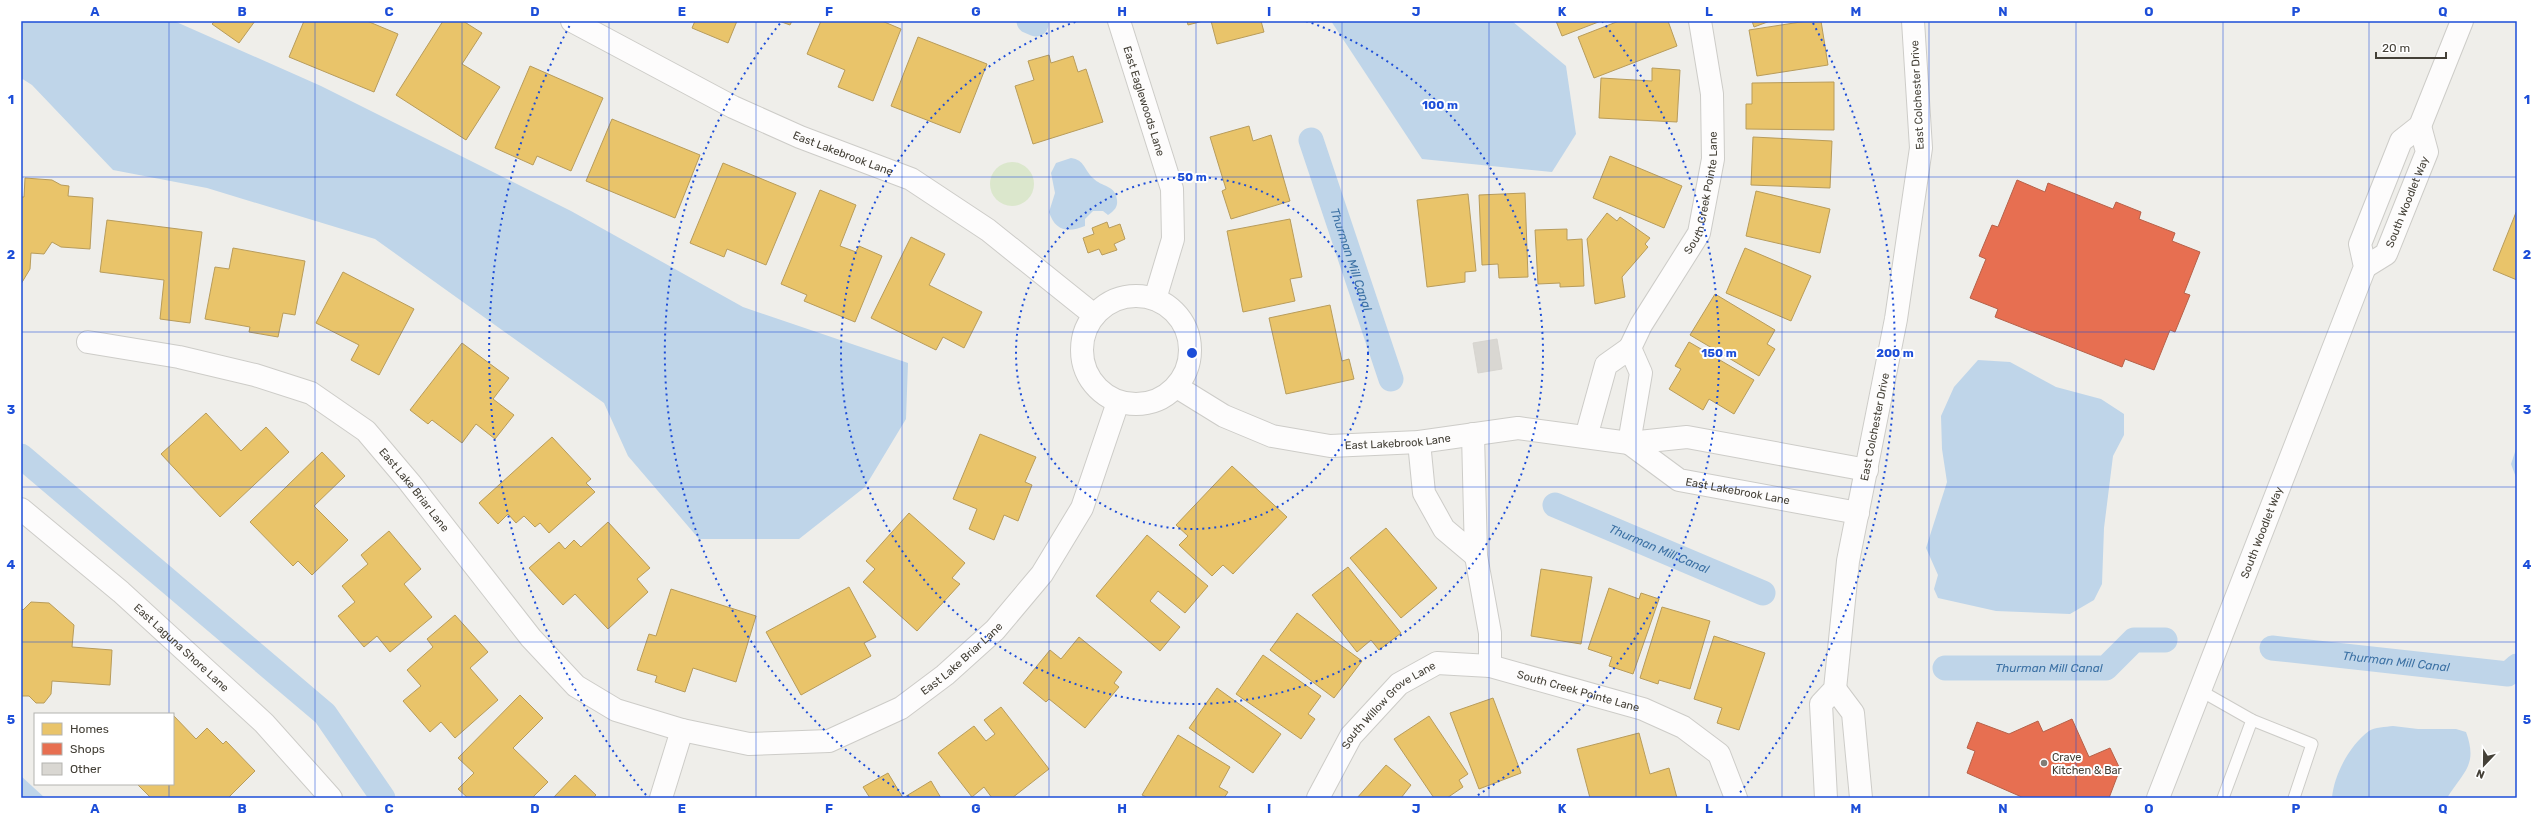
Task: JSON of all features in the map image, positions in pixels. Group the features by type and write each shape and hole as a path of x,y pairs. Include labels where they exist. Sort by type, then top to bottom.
{"street":[{"name":"East Lakebrook Lane","path":"572,21 733,107 800,137 911,179 988,230 1094,315"},
{"name":"East Eaglewoods Lane","path":"1119,21 1172,189 1173,240 1155,299"},
{"name":"South Creek Pointe Lane","path":"1586,437 1606,365 1630,348 1641,325 1699,233 1713,160 1712,94 1700,21"},
{"name":"East Colchester Drive","path":"1835,689 1848,561 1896,319 1921,148 1913,21"},
{"name":"South Woodlet Way","path":"2158,798 2366,267 2386,254 2427,152 2420,126 2462,21"},
{"path":"1139,295 1155,299 1175,312 1182,321 1190,337 1190,360 1187,372 1177,387 1165,397 1150,403 1134,405 1118,402 1103,394 1091,381 1084,365 1082,347 1085,330 1094,315 1107,304 1122,297 1139,295"},
{"name":"East Lake Briar Lane","path":"88,342 187,359 255,375 311,392 366,431 410,483 531,638 576,686 616,710 682,730 749,744 829,741 901,708 945,675 995,630 1042,574 1082,508 1118,402"},
{"path":"1629,443 1641,373 1630,348"},
{"name":"East Lakebrook Lane","path":"1177,387 1224,416 1272,436 1330,446 1419,442 1518,428 1629,443 1687,437 1867,470"},
{"path":"1473,434 1476,556 1490,633 1490,666"},
{"path":"1419,442 1424,493 1444,529 1476,556"},
{"name":"East Lakebrook Lane","path":"1629,443 1679,480 1858,513"},
{"name":"East Laguna Shore Lane","path":"21,509 121,592 264,723 331,798"},
{"name":"South Willow Grove Lane","path":"1318,798 1351,736 1399,684 1437,663 1490,666"},
{"name":"South Creek Pointe Lane","path":"1490,666 1643,709 1683,727 1719,754 1736,798"},
{"path":"1826,798 1821,704 1835,689 1853,713 1861,798"},
{"path":"662,798 682,730"}],"lane":[{"path":"2201,691 2252,720 2312,744 2294,798"},
{"path":"2222,798 2252,720"}],"green space":[{"path":"1012,162 1024,166 1030,172 1034,184 1030,196 1024,202 1012,206 1000,202 994,196 990,184 994,172 1000,166"}],"water":[{"path":"21,21 174,21 321,86 571,211 743,307 908,363 906,419 865,487 799,539 699,539 628,456 604,403 375,239 207,188 113,170 32,85 21,78"},
{"path":"1331,21 1512,21 1566,66 1576,134 1552,172 1422,159"},
{"path":"1071,158 1082,163 1096,181 1114,192 1116,195 1117,205 1108,215 1103,211 1093,211 1085,219 1085,226 1068,230 1059,227 1049,212 1055,193 1051,173 1056,163"},
{"path":"1978,360 2010,362 2056,387 2101,399 2124,414 2124,435 2113,456 2104,528 2102,584 2094,600 2070,614 1996,611 1938,598 1934,589 1938,575 1926,548 1947,482 1942,449 1941,416 1954,387"},
{"path":"2517,446 2517,480 2511,464"},
{"path":"2393,726 2418,729 2456,729 2466,732 2469,743 2470,760 2464,774 2447,798 2332,798 2336,779 2344,761 2355,744 2371,730"},
{"path":"21,776 45,798 21,798"}],"building: Homes":[{"path":"215,21 255,21 239,43 212,24"},
{"path":"304,21 367,21 398,34 374,92 289,57"},
{"path":"443,21 463,21 482,33 462,64 500,87 466,140 396,95"},
{"path":"695,21 737,21 728,43 692,28"},
{"path":"779,21 792,21 790,25"},
{"path":"821,21 882,21 901,29 873,101 838,87 845,70 807,54"},
{"path":"1187,21 1203,21 1188,25"},
{"path":"1211,21 1261,21 1264,32 1217,44"},
{"path":"1556,21 1601,21 1562,36"},
{"path":"1619,21 1668,21 1677,46 1594,78 1578,37"},
{"path":"1752,21 1770,21 1754,27"},
{"path":"1807,21 1821,21 1828,65 1757,76 1749,30"},
{"path":"918,37 987,64 960,133 891,106"},
{"path":"1049,55 1051,63 1073,56 1078,72 1086,69 1103,122 1033,144 1015,86 1034,80 1028,61"},
{"path":"530,66 603,98 571,171 537,156 533,165 495,148"},
{"path":"1652,68 1680,70 1677,122 1599,118 1601,78 1652,81"},
{"path":"1834,82 1834,130 1746,129 1746,104 1752,104 1752,83"},
{"path":"612,119 700,155 675,218 586,181"},
{"path":"1249,126 1253,141 1271,135 1290,201 1231,219 1222,191 1226,189 1210,137"},
{"path":"1753,137 1832,141 1830,188 1751,185"},
{"path":"1610,156 1682,186 1664,228 1593,198"},
{"path":"723,163 796,193 766,265 727,249 724,257 690,243"},
{"path":"25,178 52,180 61,185 69,186 68,196 93,198 90,249 61,247 52,242 44,254 31,253 30,269 21,284 21,197 24,197"},
{"path":"820,190 856,205 840,246 856,252 859,246 882,256 855,322 804,301 807,295 781,284"},
{"path":"1756,191 1830,209 1820,253 1746,236"},
{"path":"1525,193 1528,277 1499,278 1498,264 1482,265 1479,195"},
{"path":"1468,194 1476,271 1465,272 1465,282 1427,287 1417,200"},
{"path":"2517,210 2517,280 2493,270"},
{"path":"1607,213 1617,221 1620,217 1650,238 1645,244 1648,247 1622,277 1625,297 1595,304 1587,239"},
{"path":"1290,219 1302,277 1290,279 1295,301 1243,312 1227,231"},
{"path":"107,220 202,232 190,323 160,319 164,280 100,272"},
{"path":"1107,222 1109,228 1120,224 1125,239 1114,244 1117,250 1102,255 1099,249 1088,253 1083,238 1094,234 1092,228"},
{"path":"1567,229 1567,240 1582,239 1584,286 1560,287 1560,283 1538,284 1535,230"},
{"path":"911,237 945,254 929,285 982,312 964,348 943,337 936,350 871,318"},
{"path":"233,248 305,261 295,315 283,313 278,337 249,332 250,327 205,319 215,267 229,269"},
{"path":"1745,248 1811,276 1791,321 1726,293"},
{"path":"343,272 414,309 379,375 351,360 359,345 316,323"},
{"path":"1715,294 1775,330 1767,344 1775,349 1759,376 1690,335"},
{"path":"1330,305 1342,361 1349,359 1354,379 1286,394 1269,318"},
{"path":"1689,342 1754,380 1734,414 1709,399 1703,410 1669,389 1681,369 1675,366"},
{"path":"462,343 509,378 493,399 514,415 495,439 476,424 462,443 432,420 428,424 410,410"},
{"path":"206,413 241,451 266,427 289,452 220,517 161,454"},
{"path":"980,434 1036,457 1025,482 1032,485 1018,521 1004,515 994,540 969,529 977,509 953,499"},
{"path":"552,437 591,479 586,483 595,492 549,533 540,523 535,527 524,516 516,523 508,514 498,524 479,503"},
{"path":"322,452 345,476 314,506 348,540 312,575 298,561 293,566 250,522"},
{"path":"1232,466 1287,517 1233,574 1223,565 1212,576 1179,545 1188,536 1176,525"},
{"path":"909,513 965,563 952,578 960,584 917,631 863,582 875,569 866,561"},
{"path":"608,522 650,568 637,579 648,592 608,629 575,594 563,605 529,568 559,542 565,549 574,540 581,547"},
{"path":"1386,528 1437,588 1401,618 1350,558"},
{"path":"389,531 421,569 404,584 432,617 390,652 377,636 364,647 338,616 355,602 342,586 368,564 361,555"},
{"path":"1147,535 1208,586 1185,613 1158,591 1150,601 1180,627 1160,651 1096,596"},
{"path":"1348,567 1401,633 1379,650 1371,640 1357,652 1312,595"},
{"path":"1541,569 1592,577 1581,644 1531,636"},
{"path":"849,587 876,637 864,643 871,656 801,695 766,632"},
{"path":"1609,588 1639,599 1641,593 1659,599 1633,674 1609,666 1612,657 1588,649"},
{"path":"671,589 756,616 736,682 693,668 685,692 655,682 657,676 637,670 649,634 656,636"},
{"path":"31,602 49,603 74,625 72,647 112,650 110,685 52,681 51,694 44,703 36,703 29,696 21,696 21,608 23,610"},
{"path":"1662,607 1710,621 1690,689 1659,680 1658,684 1640,678"},
{"path":"1297,613 1362,661 1334,698 1270,650"},
{"path":"455,615 488,652 470,668 498,700 455,738 441,722 430,732 403,701 421,686 407,670 433,647 427,639"},
{"path":"1714,636 1765,653 1739,730 1717,723 1722,708 1694,699"},
{"path":"1079,637 1122,672 1114,683 1119,687 1085,728 1049,699 1046,702 1023,683 1050,650 1061,659"},
{"path":"1263,655 1321,696 1308,714 1315,719 1301,739 1236,694"},
{"path":"1217,688 1281,734 1253,773 1189,728"},
{"path":"520,695 543,718 513,748 548,782 532,798 468,798 458,789 474,773 458,758"},
{"path":"1493,698 1521,773 1479,789 1450,713"},
{"path":"1001,707 1049,769 1012,798 992,798 984,787 972,797 938,753 974,726 986,741 995,734 984,720"},
{"path":"174,716 196,739 207,728 223,744 226,741 255,771 228,798 151,798 138,785 174,785"},
{"path":"1429,716 1468,774 1459,780 1463,787 1447,798 1434,798 1394,739"},
{"path":"1639,733 1650,774 1669,768 1677,798 1590,798 1577,749"},
{"path":"1178,735 1230,767 1219,787 1228,792 1224,798 1148,798 1142,795"},
{"path":"1386,765 1411,785 1401,798 1357,798"},
{"path":"888,773 903,798 870,798 863,787"},
{"path":"575,775 596,795 593,798 553,798"},
{"path":"931,781 941,798 903,798"}],"building: Shops":[{"path":"2017,180 2045,192 2048,183 2113,209 2116,202 2141,212 2139,219 2175,233 2172,241 2200,252 2184,293 2190,295 2175,332 2170,330 2154,370 2125,359 2122,367 1995,317 1998,309 1970,298 1986,259 1979,256 1992,225 1998,227"},
{"name":"Crave Kitchen & Bar","path":"2072,719 2089,757 2110,748 2120,769 2109,798 2024,798 1967,773 1975,751 1967,748 1977,722 2009,734 2038,721 2043,732"}],"building: Other":[{"path":"1497,339 1502,369 1478,373 1473,343"}],"waterway":[{"name":"Thurman Mill Canal","path":"1029,21 1036,24"},
{"name":"Thurman Mill Canal","path":"1311,140 1391,379"},
{"path":"21,456 325,714 383,798"},
{"name":"Thurman Mill Canal","path":"1555,505 1763,593"},
{"name":"Thurman Mill Canal","path":"1945,668 2106,668 2134,640 2165,640"},
{"name":"Thurman Mill Canal","path":"2272,648 2508,674 2517,666"}],"place":[{"name":"Crave Kitchen & Bar","path":"2044,763"}]}
